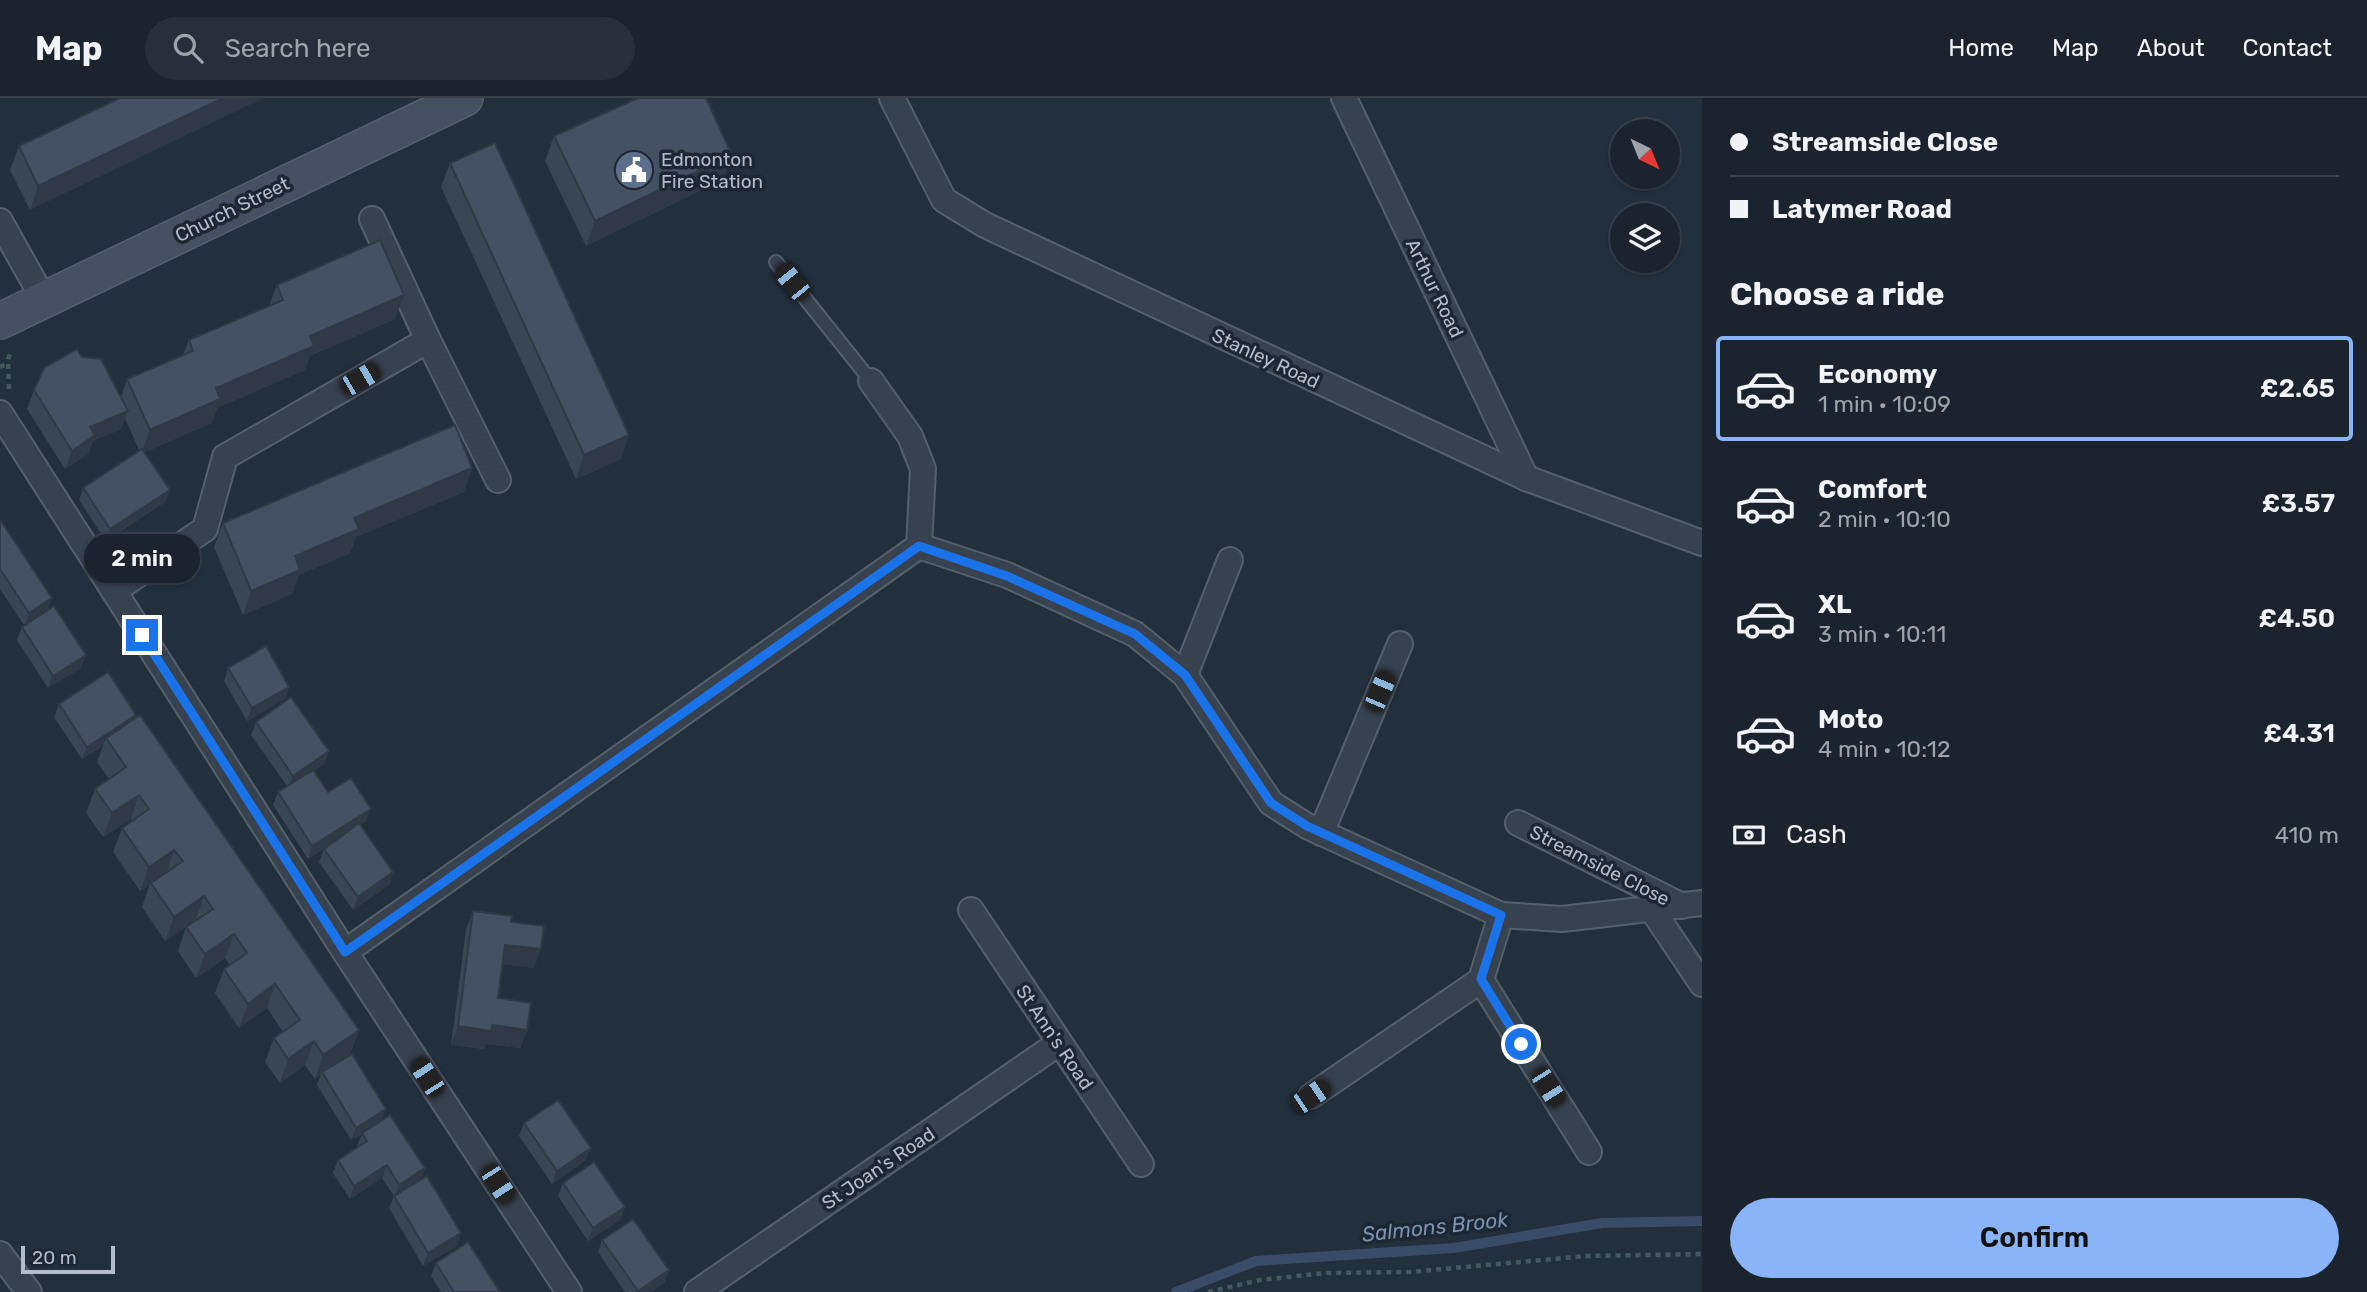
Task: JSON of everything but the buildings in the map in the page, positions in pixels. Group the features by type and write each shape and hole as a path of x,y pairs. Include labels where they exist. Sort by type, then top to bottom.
{"main road":[{"name":"Church Street","path":"8,334 44,300 465,98"}],"street":[{"name":"Stanley Road","path":"891,98 944,200 975,219 1526,478 1702,543"},
{"name":"Arthur Road","path":"1344,98 1526,478"},
{"path":"372,219 428,340 498,480"},
{"path":"0,221 44,300"},
{"path":"114,591 205,529 225,457 428,340"},
{"path":"345,952 919,546 923,469 911,436 871,381"},
{"path":"4,404 114,591 345,952 569,1292"},
{"name":"Streamside Close","path":"919,546 1007,576 1135,634 1185,675 1271,803 1321,832 1501,915 1562,919 1653,911 1692,904"},
{"path":"1185,675 1230,560"},
{"path":"1321,832 1400,644"},
{"name":"Streamside Close","path":"1518,823 1692,904"},
{"name":"St Ann's Road","path":"971,910 1140,1164"},
{"name":"Streamside Close","path":"1653,911 1702,984"},
{"path":"1311,1096 1481,979 1501,915"},
{"path":"1481,979 1588,1152"},
{"name":"St Joan's Road","path":"697,1292 1059,1044"},
{"path":"0,1254 29,1292"}],"lane":[{"path":"776,262 871,381"}],"path":[{"path":"4,404 11,385 8,334"},
{"path":"0,367 9,363"},
{"path":"1208,1292 1260,1280 1326,1273 1410,1272 1586,1256 1702,1254"}],"waterway":[{"name":"Salmons Brook","path":"1176,1292 1256,1261 1454,1248 1602,1223 1702,1221"}],"place":[{"name":"Edmonton Fire Station","path":"634,170"}],"route":[{"path":"142,635 345,952 919,546 1007,576 1135,634 1185,675 1271,803 1307,826 1501,915 1481,979 1521,1044"}]}
